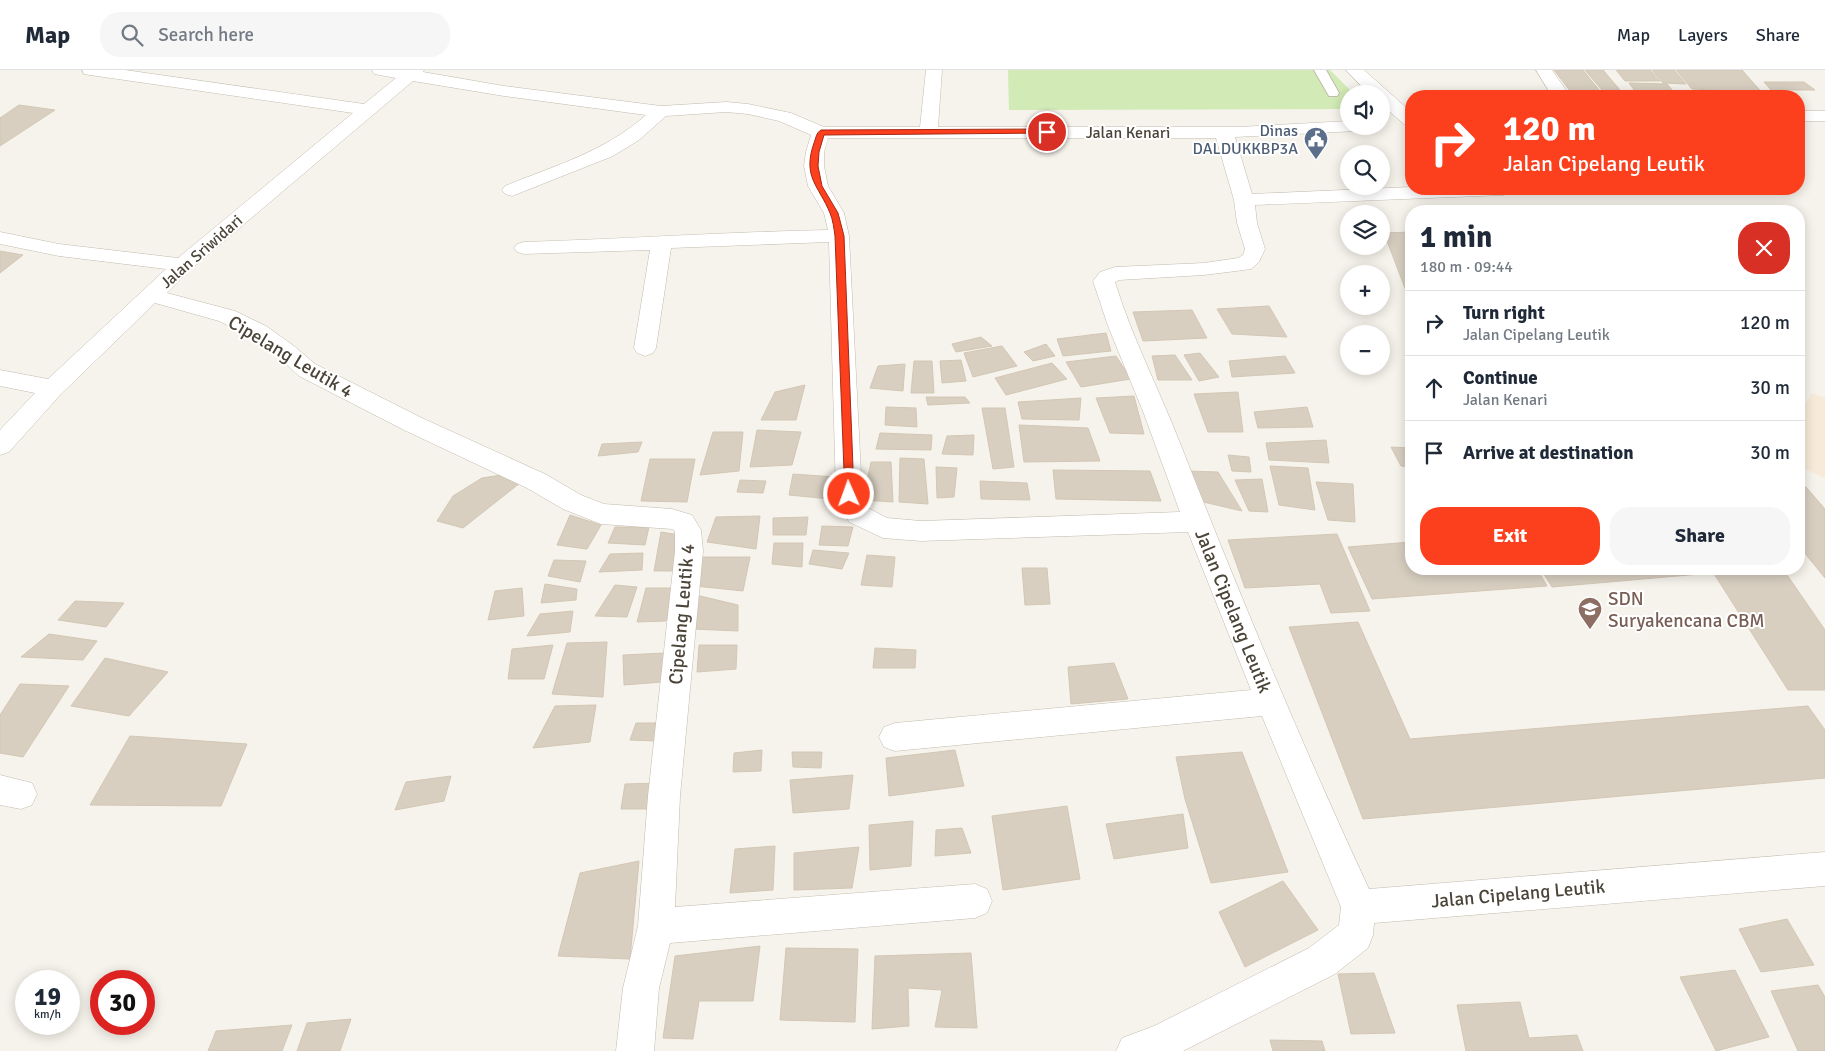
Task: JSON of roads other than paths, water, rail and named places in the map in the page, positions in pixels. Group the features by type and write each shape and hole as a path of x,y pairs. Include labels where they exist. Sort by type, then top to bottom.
{"street":[{"path":"90,70 366,110"},
{"path":"380,70 414,72 504,92 661,111 726,107 748,109 785,117 821,133 929,131 934,70"},
{"path":"1354,70 1370,85"},
{"path":"1544,70 1557,90"},
{"name":"Jalan Sriwidari","path":"0,446 53,388 183,265 366,110 414,72"},
{"path":"1390,104 1405,117"},
{"path":"512,190 606,152 632,136 661,111"},
{"path":"1805,116 1825,116"},
{"path":"1390,125 1405,123"},
{"name":"Jalan Kenari","path":"929,131 1224,132 1340,127"},
{"path":"1197,522 1150,400 1112,309 1104,281 1115,274 1204,269 1244,264 1252,258 1255,249 1247,223 1244,200 1224,132"},
{"name":"Jalan Cipelang Leutik","path":"821,133 815,152 814,166 818,186 834,213 840,236 849,494 858,514 882,528 921,531 1197,522 1323,827 1359,907 1825,869"},
{"path":"1244,200 1405,193"},
{"path":"524,248 661,244 743,238 840,236"},
{"path":"0,238 59,250 183,265"},
{"path":"645,348 661,244"},
{"name":"Cipelang Leutik 4","path":"150,295 227,316 250,327 286,351 307,370 414,424 502,464 572,502 601,514 672,519 682,522 688,530 689,551 664,796 656,926 641,988 635,1051"},
{"path":"0,378 53,388"},
{"path":"895,736 1271,702"},
{"path":"656,926 975,900"},
{"path":"1136,1051 1161,1042 1322,961 1355,935 1359,907"}],"lane":[{"path":"1320,70 1333,93"}],"place":[{"name":"Dinas DALDUKKBP3A","path":"1316,160"},
{"name":"SDN Suryakencana CBM","path":"1590,630"}]}
